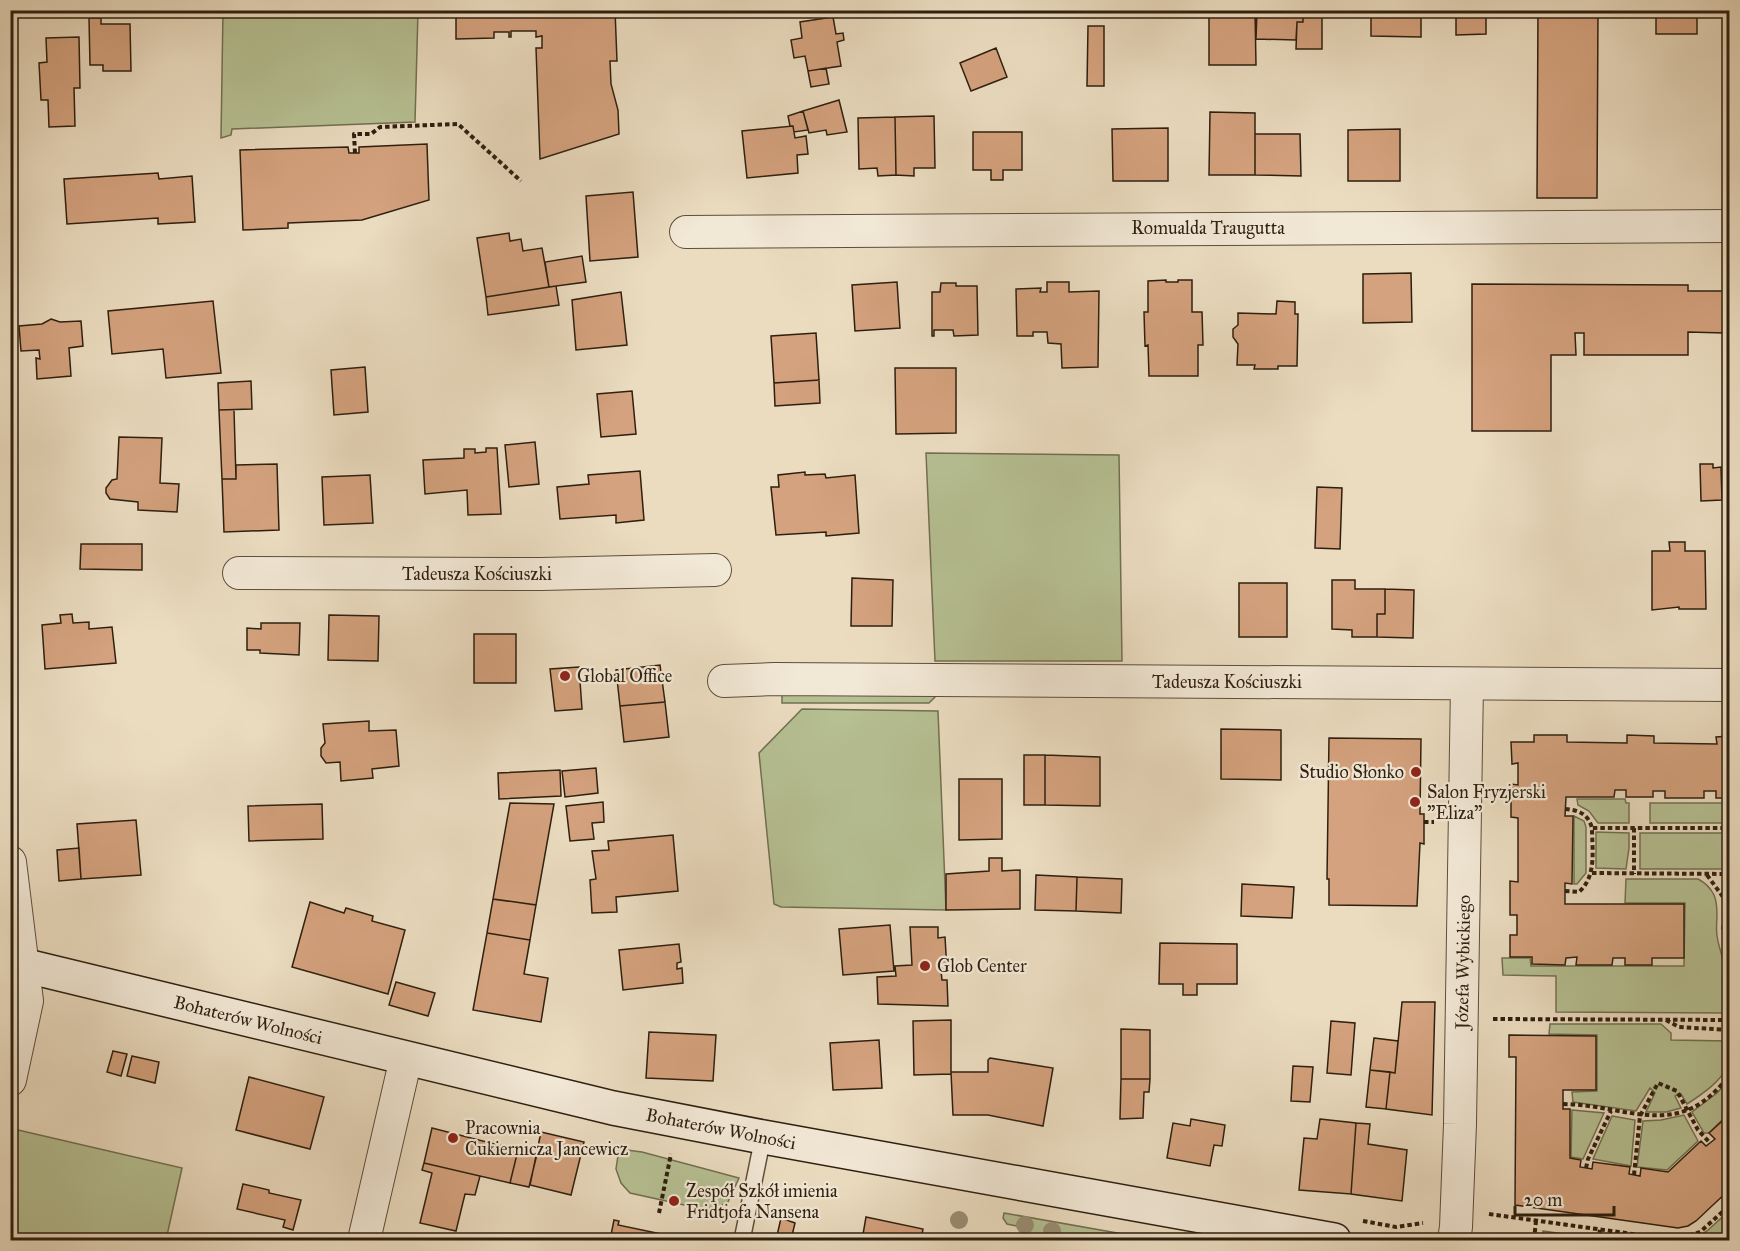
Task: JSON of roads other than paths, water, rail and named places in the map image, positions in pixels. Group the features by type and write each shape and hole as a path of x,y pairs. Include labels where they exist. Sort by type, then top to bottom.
{"street":[{"name":"Romualda Traugutta","path":"686,232 1730,226"},
{"name":"Tadeusza Kościuszki","path":"239,573 541,574 715,570"},
{"name":"Tadeusza Kościuszki","path":"724,681 1730,685"},
{"name":"Józefa Wybickiego","path":"1454,1240 1460,1124 1467,684"},
{"path":"10,862 16,963 27,1001 10,1080"},
{"name":"Bohaterów Wolności","path":"16,963 613,1108 1334,1240"},
{"path":"364,1240 406,1058"}],"lane":[{"path":"742,1240 763,1137"}],"place":[{"name":"Global Office","path":"565,676"},
{"name":"Studio Słonko","path":"1416,772"},
{"name":"Salon Fryzjerski \"Eliza\"","path":"1415,802"},
{"name":"Glob Center","path":"925,966"},
{"name":"Pracownia Cukiernicza Jancewicz","path":"453,1138"},
{"name":"Zespół Szkół imienia Fridtjofa Nansena","path":"674,1201"}]}
